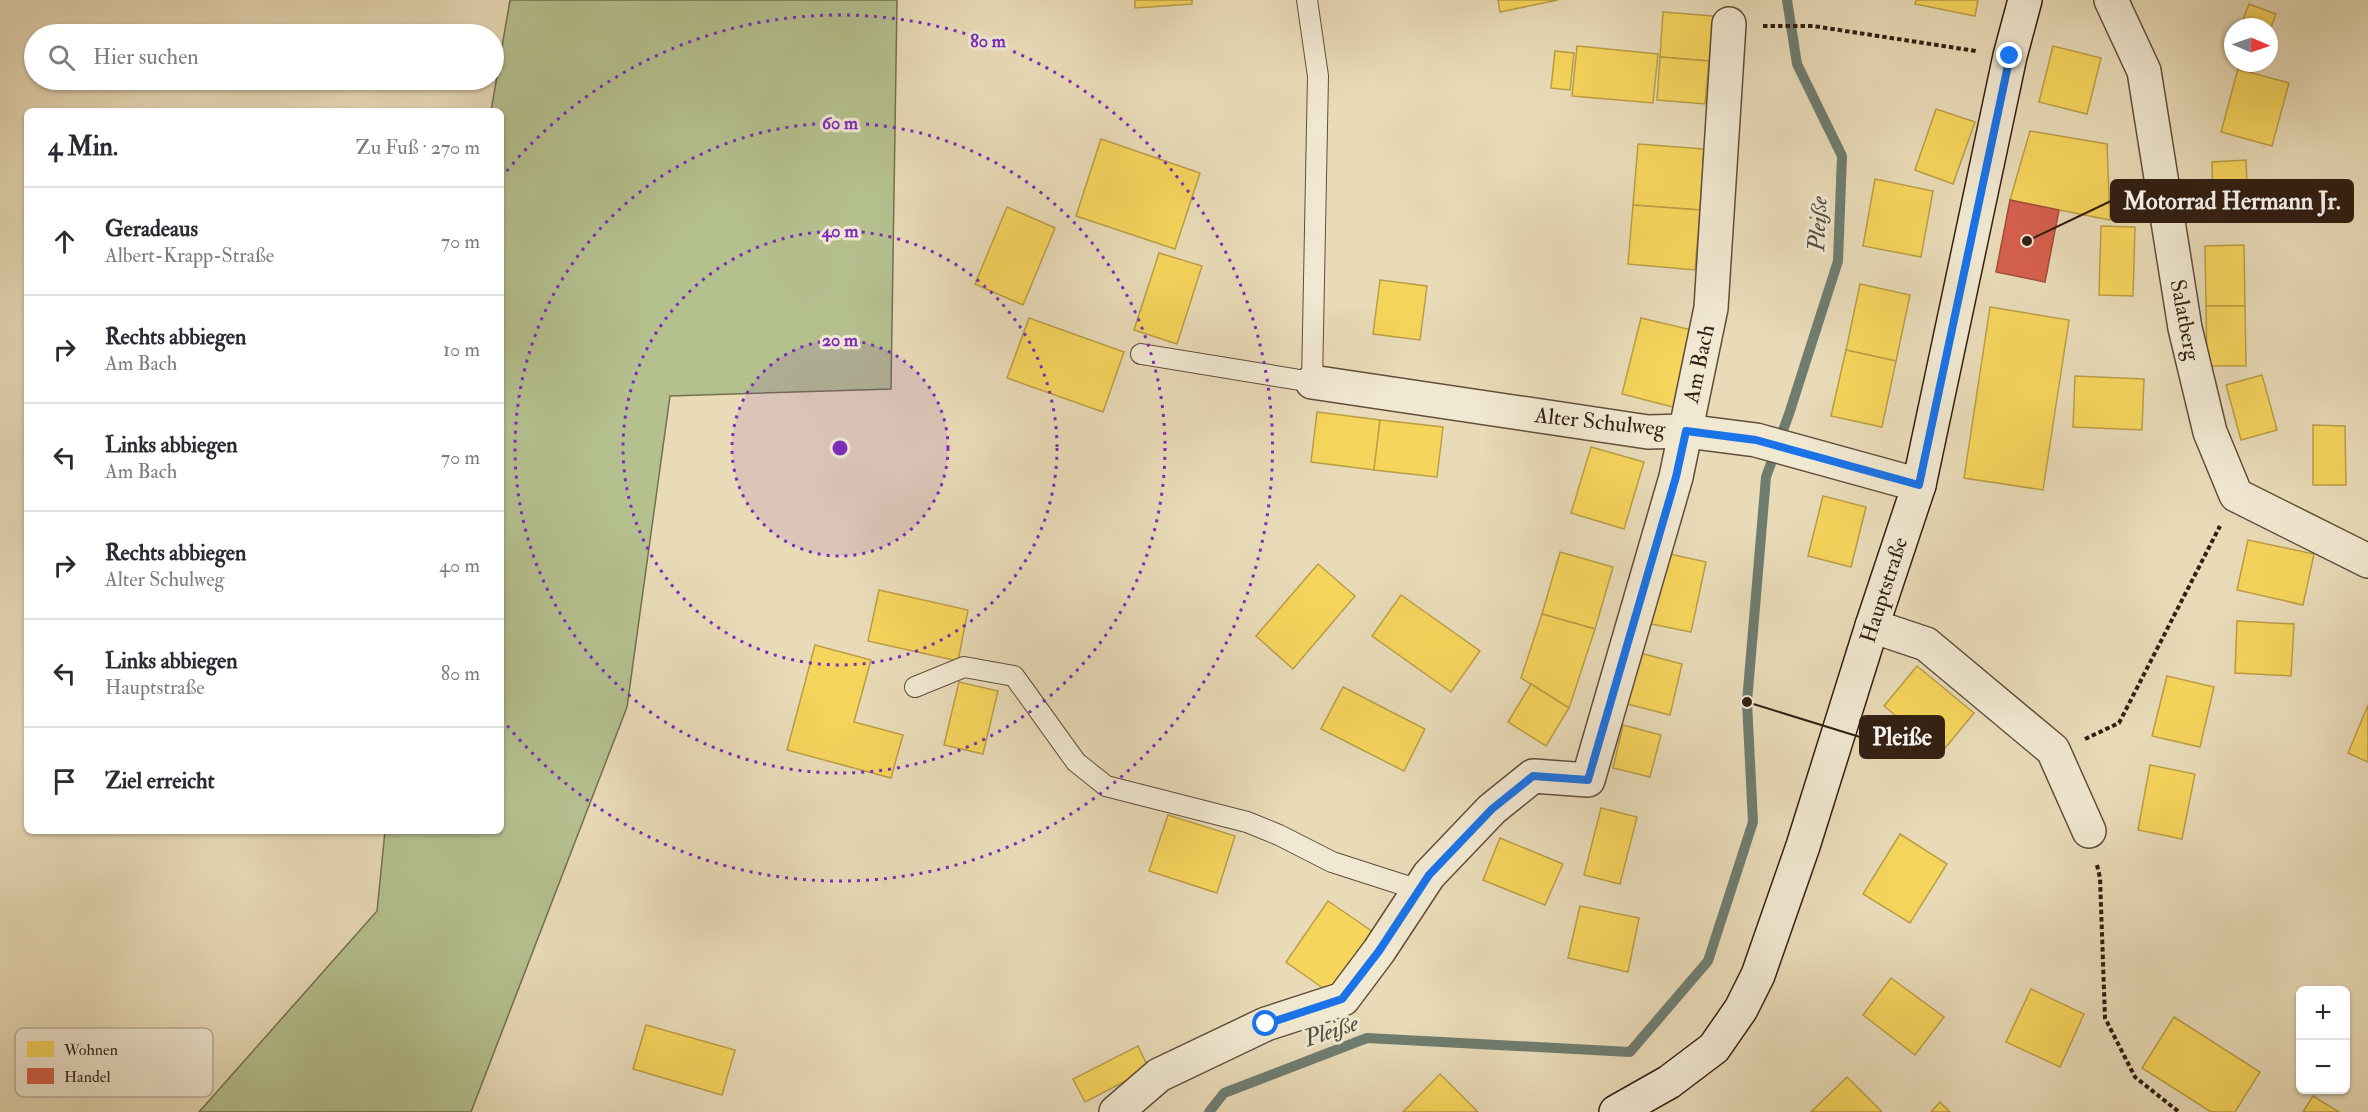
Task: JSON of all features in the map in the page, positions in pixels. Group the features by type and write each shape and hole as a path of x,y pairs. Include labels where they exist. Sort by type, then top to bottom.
{"street":[{"name":"Hauptstraße","path":"1616,1112 1670,1082 1714,1048 1741,1009 1762,965 1803,846 1919,485 2010,56 2025,0"},
{"name":"Salatberg","path":"2111,0 2144,71 2185,328 2210,432 2236,495"},
{"name":"Am Bach","path":"1419,890 1429,875 1492,809 1533,776 1588,780 1676,477 1711,308 1729,24"},
{"name":"Alter Schulweg","path":"1312,382 1648,432 1686,431 1756,440 1919,485"},
{"path":"2236,495 2368,561"},
{"path":"1872,626 1926,644 2053,750 2090,831"},
{"path":"1116,1112 1159,1075 1266,1024 1342,999 1379,951 1419,890"}],"lane":[{"path":"1141,354 1312,382 1318,76 1307,0"},
{"path":"915,687 964,667 1014,676 1077,762 1106,786 1247,822 1279,835 1332,862 1419,890"}],"path":[{"path":"1764,26 1813,26 2010,56"},
{"path":"2053,750 2119,723 2236,495"},
{"path":"2090,831 2100,878 2105,1018 2135,1077 2179,1112"}],"green space":[{"path":"510,0 897,0 891,389 670,396 627,707 471,1112 199,1112 377,911 385,834 504,834 504,108 492,108 495,90 504,90 504,35"}],"building: Wohnen":[{"path":"1135,0 1192,0 1192,4 1135,8"},
{"path":"1498,0 1558,0 1500,12"},
{"path":"1916,0 1978,0 1975,16 1915,4"},
{"path":"2249,4 2276,14 2275,18 2244,18"},
{"path":"1663,12 1713,16 1709,61 1660,57"},
{"path":"1577,46 1658,54 1653,103 1572,96"},
{"path":"2053,46 2101,58 2087,114 2039,102"},
{"path":"1555,51 1574,53 1570,90 1551,88"},
{"path":"1660,57 1709,61 1705,104 1657,100"},
{"path":"2237,72 2249,72 2289,83 2272,146 2221,132"},
{"path":"1936,109 1975,122 1953,184 1915,170"},
{"path":"2030,131 2107,144 2110,220 2010,200"},
{"path":"1101,139 1200,173 1175,249 1076,216"},
{"path":"1638,144 1704,149 1700,210 1633,205"},
{"path":"2246,160 2248,208 2213,209 2212,162"},
{"path":"1875,179 1933,191 1921,257 1863,246"},
{"path":"1633,205 1700,210 1695,270 1628,264"},
{"path":"1007,207 1055,228 1023,305 975,284"},
{"path":"2101,226 2135,227 2133,296 2099,295"},
{"path":"2244,245 2245,306 2206,306 2205,246"},
{"path":"1159,253 1202,266 1177,344 1134,330"},
{"path":"1380,280 1427,286 1420,340 1373,334"},
{"path":"1860,284 1910,295 1896,361 1846,350"},
{"path":"2206,306 2245,306 2246,366 2207,366"},
{"path":"1990,307 2069,320 2043,490 1964,478"},
{"path":"1029,318 1124,352 1103,412 1007,378"},
{"path":"1641,318 1692,330 1673,407 1622,394"},
{"path":"1846,350 1896,361 1882,427 1831,416"},
{"path":"2262,375 2277,430 2241,440 2226,385"},
{"path":"2075,376 2144,379 2142,430 2073,427"},
{"path":"1317,412 1380,420 1374,470 1311,462"},
{"path":"1380,420 1443,427 1437,477 1374,470"},
{"path":"2313,425 2345,426 2346,485 2313,485"},
{"path":"1591,447 1644,462 1624,529 1571,513"},
{"path":"1823,496 1866,507 1851,567 1808,556"},
{"path":"2248,540 2314,554 2303,605 2237,590"},
{"path":"1560,552 1613,567 1595,629 1542,614"},
{"path":"1661,552 1706,562 1691,632 1646,623"},
{"path":"1318,564 1355,596 1293,669 1256,636"},
{"path":"879,590 968,610 958,661 868,641"},
{"path":"1401,595 1480,651 1451,692 1372,636"},
{"path":"1542,614 1595,629 1569,708 1521,678"},
{"path":"2237,621 2294,624 2291,676 2235,673"},
{"path":"815,645 871,660 854,722 903,735 891,778 787,750"},
{"path":"1640,653 1682,664 1670,715 1627,704"},
{"path":"1917,666 1974,713 1941,753 1884,706"},
{"path":"2167,676 2214,687 2200,747 2152,736"},
{"path":"959,682 998,691 983,754 944,745"},
{"path":"1531,684 1569,708 1546,746 1508,722"},
{"path":"1343,687 1425,729 1404,771 1321,729"},
{"path":"2368,705 2368,762 2348,753"},
{"path":"1623,725 1661,735 1650,777 1613,768"},
{"path":"2150,765 2195,774 2182,839 2138,830"},
{"path":"1601,808 1637,817 1620,884 1584,875"},
{"path":"1168,815 1235,836 1217,893 1149,871"},
{"path":"1900,834 1947,864 1910,923 1863,894"},
{"path":"1500,838 1563,864 1545,905 1483,880"},
{"path":"1328,901 1376,934 1334,996 1286,962"},
{"path":"1580,906 1639,918 1628,972 1568,958"},
{"path":"1891,978 1944,1017 1915,1055 1863,1015"},
{"path":"2031,989 2084,1014 2060,1067 2006,1042"},
{"path":"2174,1017 2260,1072 2235,1112 2211,1112 2142,1068"},
{"path":"646,1025 735,1050 722,1095 633,1069"},
{"path":"1138,1046 1149,1069 1085,1102 1073,1079"},
{"path":"1440,1074 1478,1112 1403,1112"},
{"path":"1847,1077 1882,1112 1811,1112"},
{"path":"2313,1096 2339,1112 2303,1112"},
{"path":"1940,1102 1950,1112 1931,1112"}],"building: Handel":[{"path":"2010,200 2059,210 2045,282 1996,272"}],"waterway":[{"name":"Pleiße","path":"1209,1112 1224,1093 1367,1038 1630,1052 1708,961 1753,822 1747,702 1766,477 1789,414 1838,261 1842,156 1797,64 1787,0"}],"place":[{"name":"Motorrad Hermann Jr.","path":"2027,241"},
{"name":"Pleiße","path":"1747,702"}],"route":[{"path":"1266,1024 1342,999 1379,951 1429,875 1492,809 1533,776 1588,780 1676,477 1686,431 1756,440 1919,485 2010,56"}]}
